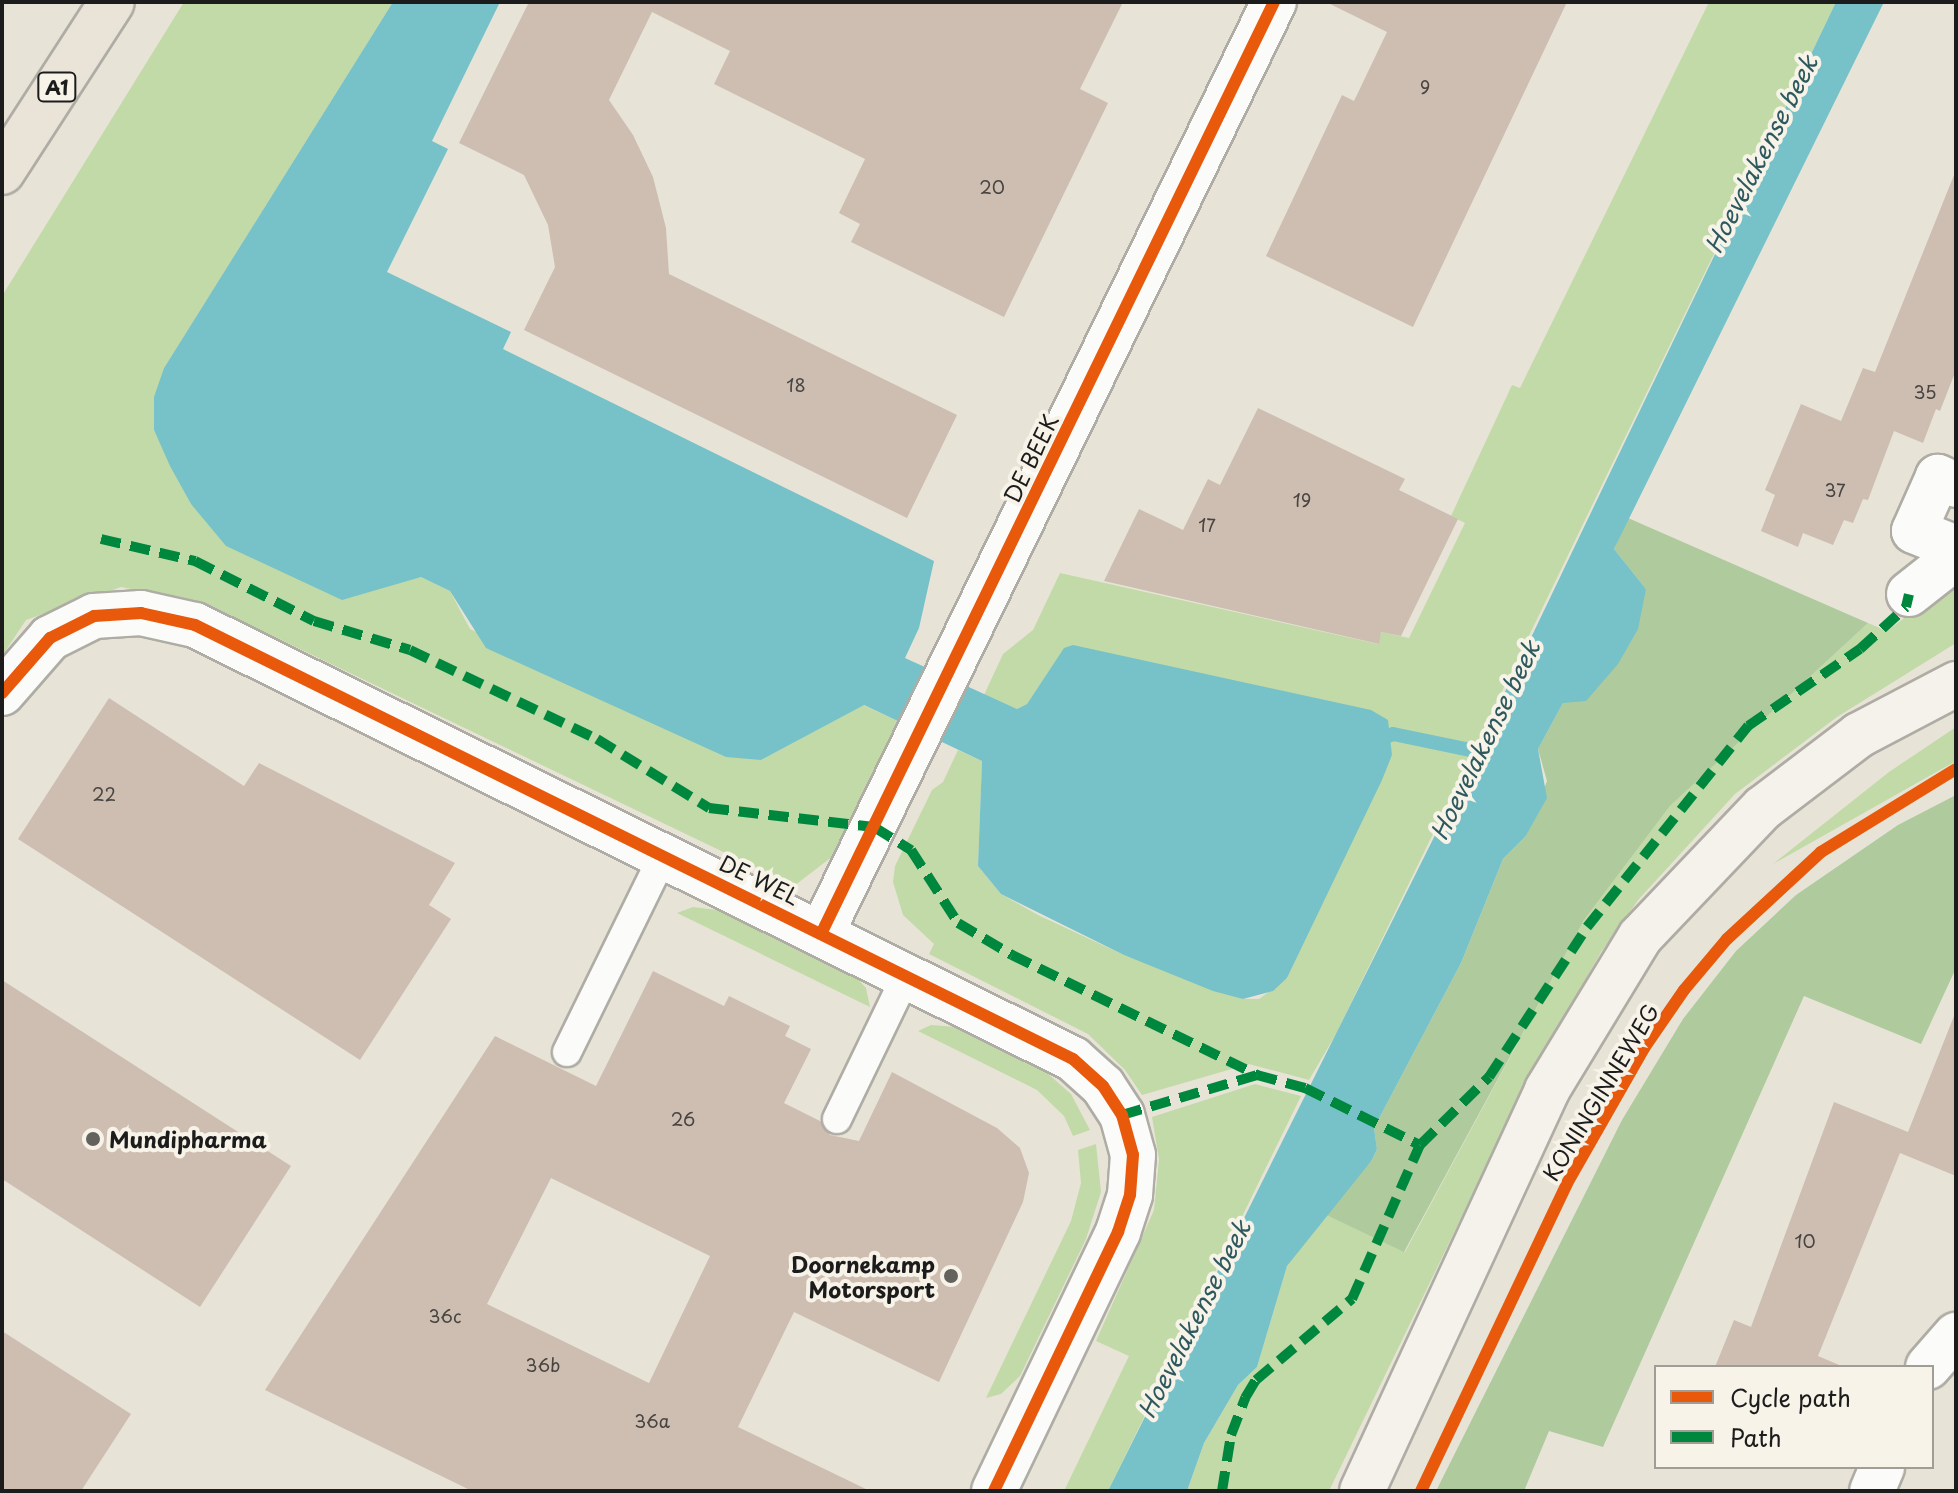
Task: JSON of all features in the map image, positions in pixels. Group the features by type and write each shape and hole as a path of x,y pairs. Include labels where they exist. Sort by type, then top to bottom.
{"highway":[{"name":"A1","path":"2,172 112,2"}],"main road":[{"name":"KONINGINNEWEG","path":"1362,1491 1547,1090 1640,937 1763,808 1859,735 1956,684"}],"street":[{"name":"DE BEEK","path":"822,932 1274,2"},
{"path":"1956,485 1938,477 1914,531 1956,548"},
{"path":"1909,594 1956,557"},
{"name":"DE WEL","path":"2,693 50,638 94,616 141,613 195,625 907,974 1073,1059 1103,1086 1122,1115 1133,1155 1130,1195 1118,1232 994,1491"},
{"path":"1930,1365 1956,1335"},
{"path":"1872,1491 1881,1469"}],"lane":[{"path":"567,1052 664,854"},
{"path":"837,1119 907,974"}],"green space":[{"path":"184,2 393,2 164,368 154,430 191,504 404,580 421,577 450,591 470,629 761,760 863,705 904,724 846,846 794,886 202,602 121,587 26,620 2,656 2,296"},
{"path":"1709,2 1836,2 1336,1034 1309,1080 1249,1064 1142,1095 1125,1070 1088,1034 929,954 934,944 903,915 893,882 895,866 932,790 943,782 958,750 982,761 978,866 1001,894 1038,915 1124,955 1243,999 1259,999 1287,978 1392,755 1064,649 1027,704 1017,709 984,695 1003,654 1033,630 1060,573 1378,644 1381,632 1409,638 1465,523 1451,516 1512,385 1520,388"},
{"path":"1628,518 1868,623 1670,806 1584,920 1404,1252 1324,1214 1372,1160 1377,1149 1374,1128 1461,963 1503,859 1525,837 1547,781 1538,749 1563,703 1646,589 1614,549"},
{"path":"1956,579 1956,643 1837,717 1735,794 1639,899 1601,952 1523,1090 1329,1491 1187,1491 1204,1443 1238,1385 1257,1367 1287,1266 1324,1214 1405,1252 1584,920 1670,806 1868,623 1887,631"},
{"path":"1956,727 1956,761 1773,864 1889,772"},
{"path":"1956,795 1956,968 1921,1044 1804,996 1603,1447 1549,1431 1524,1491 1436,1491 1622,1120 1683,1019 1736,951 1796,895 1898,825"},
{"path":"693,907 717,910 855,976 866,988 870,1007 677,913"},
{"path":"931,1025 957,1027 1047,1073 1071,1094 1090,1130 1073,1136 1064,1116 1037,1090 918,1031"},
{"path":"1255,1084 1301,1096 1108,1491 1064,1491 1129,1356 1096,1341 1154,1210 1159,1159 1152,1117"},
{"path":"1096,1144 1101,1192 1086,1239 1020,1376 1001,1394 986,1398 1071,1221 1081,1183 1078,1150"}],"water":[{"path":"393,2 500,2 432,141 448,149 387,272 511,332 503,349 934,561 919,628 905,658 1017,709 1027,704 1064,648 1073,645 1371,710 1388,720 1392,755 1382,780 1287,978 1273,991 1243,999 1213,991 1124,955 1001,894 978,866 982,761 864,705 761,760 726,757 486,648 450,591 421,577 342,600 226,546 191,504 170,466 154,430 154,397 164,368"},
{"name":"Hoevelakense beek","path":"1836,2 1884,2 1614,549 1646,589 1638,629 1618,664 1586,701 1563,703 1538,749 1547,798 1525,837 1503,859 1461,963 1374,1128 1377,1149 1372,1160 1287,1266 1257,1367 1238,1385 1204,1443 1187,1491 1108,1491 1466,773"}],"building":[{"path":"529,2 1123,2 1080,89 1108,103 1004,317 851,242 860,224 839,213 865,159 714,84 730,51 652,12 609,100 633,135 653,177 666,228 669,274 957,415 907,518 524,330 555,267 548,225 524,175 459,143"},
{"path":"1326,2 1567,2 1413,327 1266,256 1342,95 1354,101 1387,32"},
{"path":"1954,175 1956,370 1923,443 1894,431 1868,500 1863,499 1853,523 1844,520 1833,545 1803,533 1798,547 1761,531 1775,495 1765,490 1801,404 1841,421 1863,368 1875,372"},
{"path":"1258,408 1405,479 1399,490 1458,519 1401,636 1381,632 1379,644 1104,581 1139,509 1183,530 1208,479 1220,485"},
{"path":"109,698 244,786 259,763 455,863 429,905 451,919 360,1060 18,839"},
{"path":"653,971 724,1006 729,996 790,1026 785,1036 811,1049 784,1103 820,1121 830,1135 859,1141 892,1072 997,1128 1020,1148 1029,1173 1023,1202 939,1382 794,1312 738,1427 870,1491 472,1491 265,1390 495,1036 596,1086","holes":["551,1178 710,1256 649,1383 487,1304"]},
{"path":"2,980 291,1166 200,1307 2,1179"},
{"path":"1954,1016 1956,1176 1900,1153 1818,1356 1839,1365 1716,1365 1734,1320 1751,1327 1834,1102 1908,1132"},
{"path":"2,1331 131,1414 81,1491 2,1491"}],"waterway":[{"name":"Hoevelakense beek","path":"1375,741 1393,734 1494,755"}],"marked path":[{"path":"101,539 195,561 314,621 410,650 597,739 709,808 874,827 911,850 958,923 1012,955 1257,1075 1305,1088 1420,1145 1489,1077 1587,927 1748,726 1860,649 1906,607 1909,594"},
{"path":"1122,1115 1257,1075"},
{"path":"1222,1491 1231,1435 1245,1398 1256,1380 1352,1299 1420,1145"}],"cycle path":[{"path":"822,932 1274,2"},
{"path":"2,693 50,638 94,616 141,613 195,625 1073,1059 1103,1086 1122,1115 1133,1155 1130,1195 1118,1232 994,1491"},
{"path":"1421,1491 1566,1185 1644,1048 1684,990 1727,939 1821,852 1956,769"}],"place":[{"name":"Mundipharma","path":"93,1139"},
{"name":"Doornekamp Motorsport","path":"951,1276"}]}
